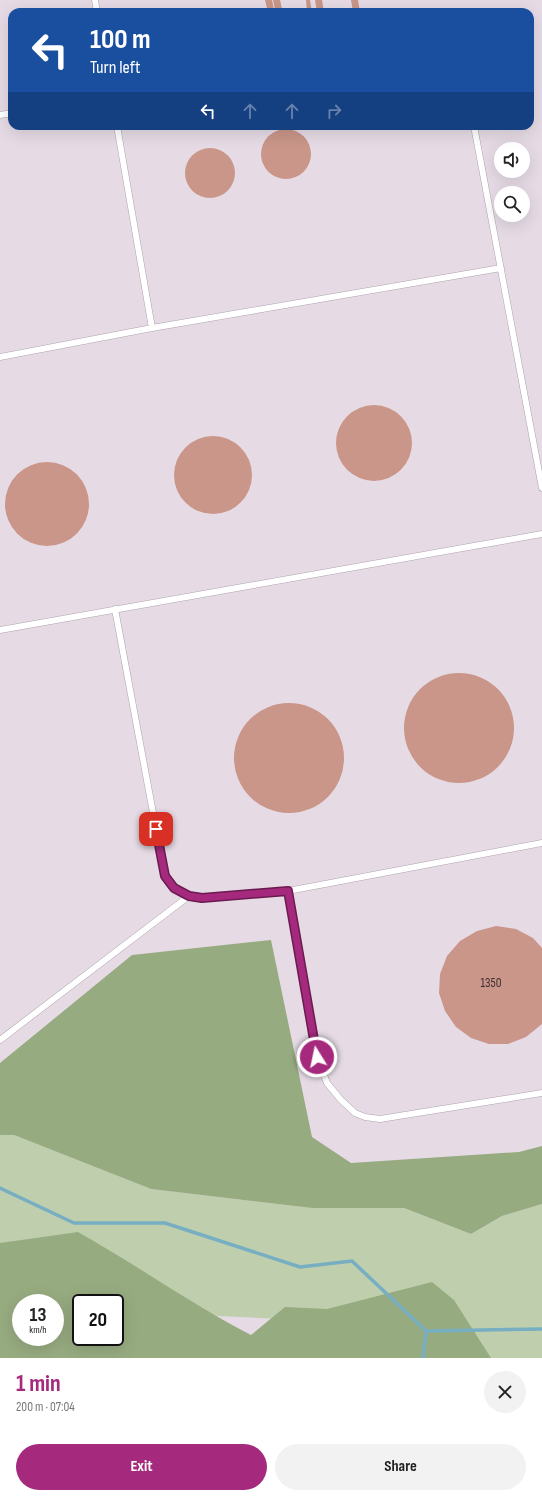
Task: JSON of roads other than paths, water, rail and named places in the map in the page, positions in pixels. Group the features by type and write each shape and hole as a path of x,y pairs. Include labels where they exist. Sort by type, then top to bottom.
{"lane":[{"path":"118,130 152,328"},
{"path":"475,130 542,488"},
{"path":"0,357 152,328 501,268"},
{"path":"0,630 542,534"},
{"path":"115,610 165,876 174,888 189,896 202,898 288,891 542,843"},
{"path":"288,891 317,1057 327,1083 341,1100 355,1112 365,1117 380,1119 542,1093"},
{"path":"0,1040 189,896"}],"waterway":[{"path":"0,1188 74,1223 165,1223 300,1267 352,1261 426,1331 542,1329"},
{"path":"423,1358 426,1331"}]}
